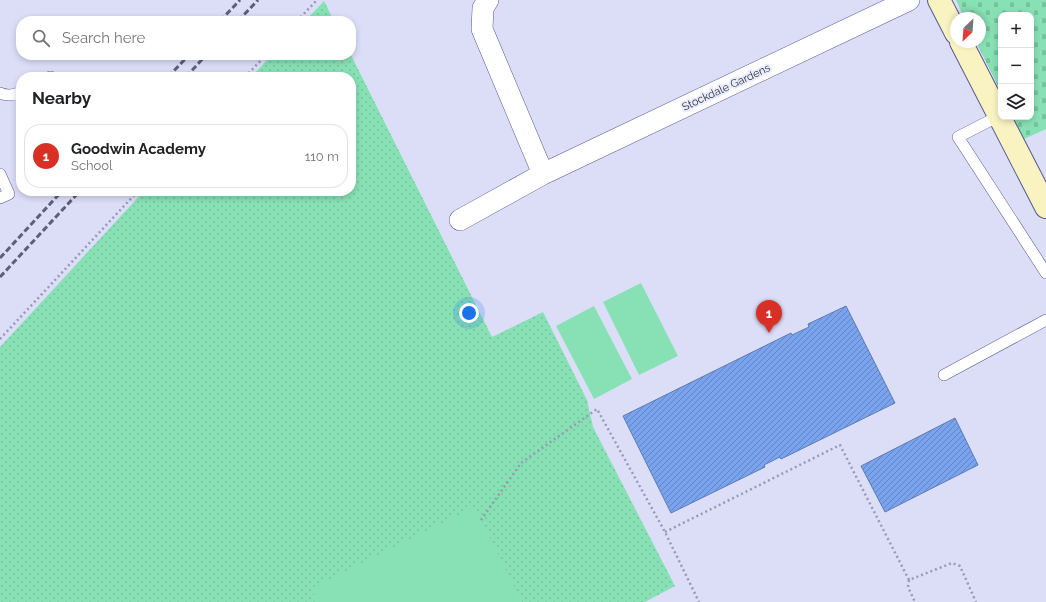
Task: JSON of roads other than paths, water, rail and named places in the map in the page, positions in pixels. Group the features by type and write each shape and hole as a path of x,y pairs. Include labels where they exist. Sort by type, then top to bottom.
{"main road":[{"path":"939,0 950,21"},
{"path":"964,48 998,114"},
{"path":"1001,120 1046,207"}],"street":[{"path":"488,0 483,8 482,29 543,174"},
{"name":"Stockdale Gardens","path":"460,220 543,174 909,0"}],"lane":[{"path":"0,93 9,95 16,94"},
{"path":"998,117 958,137 1046,273"},
{"path":"0,174 9,194 0,198"},
{"path":"944,375 1046,320"}],"railway":[{"path":"225,16 240,0"},
{"path":"243,16 258,0"},
{"path":"173,72 184,60"},
{"path":"191,72 201,60"},
{"path":"0,258 57,196"},
{"path":"0,277 75,196"}],"place":[{"name":"Goodwin Academy","path":"769,333"}]}
